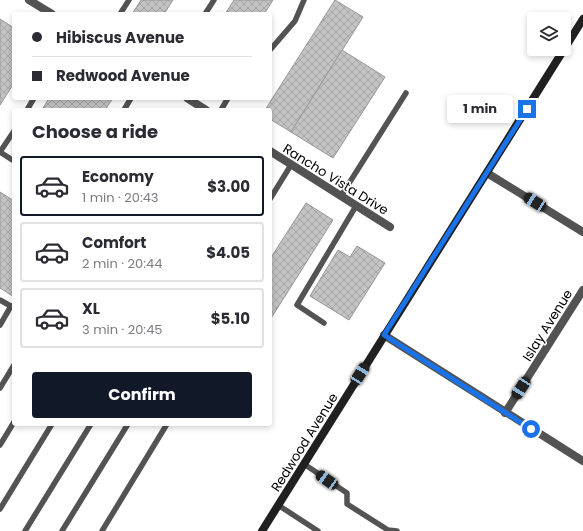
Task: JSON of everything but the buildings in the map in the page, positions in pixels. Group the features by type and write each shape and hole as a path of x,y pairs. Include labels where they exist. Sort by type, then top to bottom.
{"street":[{"path":"29,0 49,12"},
{"name":"Redwood Avenue","path":"262,531 583,19"},
{"path":"190,100 203,108"},
{"name":"Rancho Vista Drive","path":"272,152 390,227"},
{"path":"487,173 583,232"},
{"name":"Islay Avenue","path":"506,413 583,290"},
{"path":"384,335 583,461"}],"lane":[{"path":"121,12 129,0"},
{"path":"206,12 214,0"},
{"path":"272,48 295,21 304,0"},
{"path":"341,196 406,92"},
{"path":"12,134 0,152 12,160"},
{"path":"272,196 291,164"},
{"path":"324,323 297,305 356,206"},
{"path":"0,300 12,306"},
{"path":"0,325 12,308"},
{"path":"0,388 12,368"},
{"path":"0,445 12,425"},
{"path":"0,509 51,426"},
{"path":"25,531 90,426"},
{"path":"62,531 127,426"},
{"path":"102,531 166,426"},
{"path":"304,464 347,493 347,504 388,530 397,531"},
{"path":"278,505 318,531"}],"route":[{"path":"527,109 384,335 531,429"}]}
